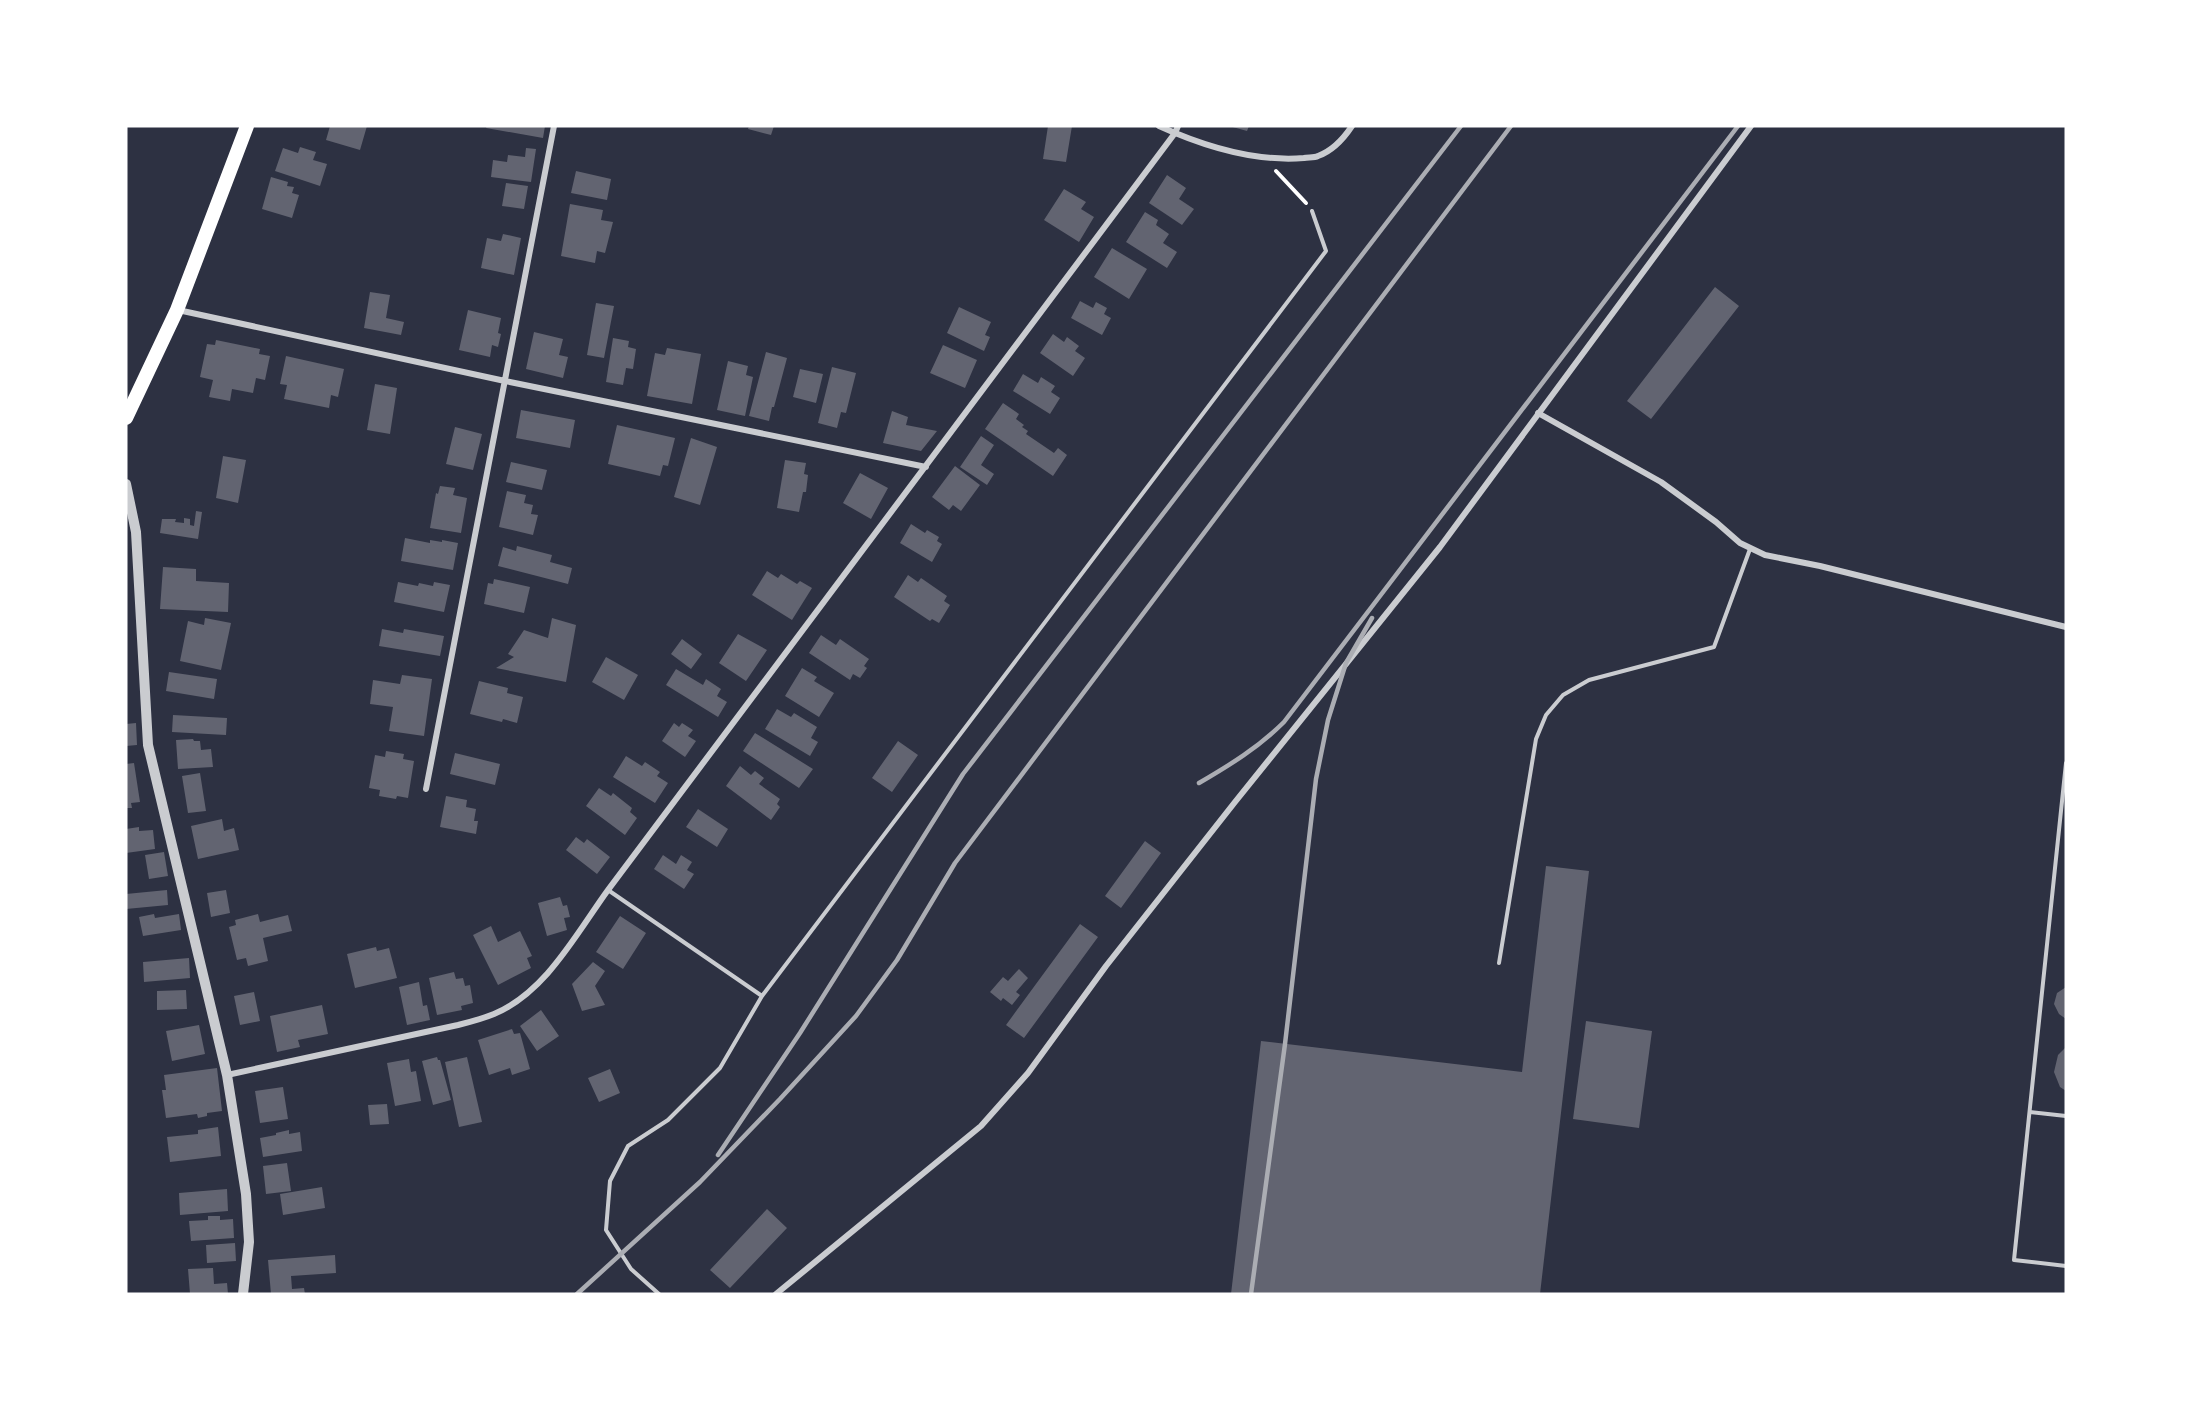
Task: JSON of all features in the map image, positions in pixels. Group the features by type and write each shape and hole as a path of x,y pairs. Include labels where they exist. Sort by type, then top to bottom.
{"main road":[{"path":"126,418 130,401 177,309 247,126"}],"street":[{"path":"426,789 554,126"},
{"path":"1159,126 1175,134 1241,154 1288,159 1318,156 1343,140 1352,126"},
{"path":"227,1075 458,1025 495,1014 530,992 550,970 1175,134 1178,126"},
{"path":"776,1294 981,1126 1028,1073 1106,966 1440,547 1751,126"},
{"path":"177,309 505,381 926,467"},
{"path":"1538,413 1661,482 1716,522 1740,543 1765,555 1820,566 2066,627"},
{"path":"126,484 136,532 148,745 227,1075 246,1194 249,1242 243,1294"}],"lane":[{"path":"659,1294 631,1269 606,1230 609,1181 628,1146 668,1120 720,1068 762,996 1326,251 1312,211"},
{"path":"1499,963 1536,739 1546,715 1563,695 1589,680 1714,647 1750,548"},
{"path":"2066,764 2064,808 2014,1260 2066,1266"},
{"path":"608,890 762,996"},
{"path":"2030,1112 2066,1116"}],"path":[{"path":"1263,158 1296,191 1312,211"}],"building":[{"path":"330,126 367,126 360,150 326,140"},
{"path":"487,126 545,126 543,138 486,128"},
{"path":"749,126 774,126 771,135 748,129"},
{"path":"1048,126 1072,126 1066,162 1043,159"},
{"path":"1229,126 1249,126 1247,131"},
{"path":"300,147 316,152 313,160 327,164 320,186 275,171 283,148 298,153"},
{"path":"526,148 536,149 531,182 491,177 493,160 507,162 508,155 525,157"},
{"path":"576,171 611,179 607,200 571,193"},
{"path":"1167,175 1186,188 1179,199 1194,209 1182,225 1149,203"},
{"path":"271,177 288,182 287,186 294,187 292,193 299,195 292,218 262,209"},
{"path":"506,183 528,186 524,209 502,206"},
{"path":"1064,189 1086,202 1081,209 1094,217 1079,242 1044,220"},
{"path":"570,204 603,210 601,220 613,222 605,253 597,251 595,263 561,256"},
{"path":"1145,212 1158,220 1156,225 1169,234 1163,243 1177,252 1167,268 1126,242"},
{"path":"503,234 521,238 514,275 481,268 487,238 501,241"},
{"path":"1112,248 1147,269 1129,299 1094,277"},
{"path":"1715,287 1739,306 1651,419 1627,401"},
{"path":"370,292 390,295 386,318 404,322 401,335 364,328"},
{"path":"1080,301 1093,308 1096,302 1107,308 1104,314 1111,318 1102,335 1071,318"},
{"path":"596,303 614,306 604,358 587,355"},
{"path":"959,307 991,322 985,335 990,337 984,351 947,333"},
{"path":"468,310 501,318 498,347 492,345 490,357 459,350"},
{"path":"534,332 563,339 559,355 568,357 563,378 526,369"},
{"path":"1053,334 1064,342 1067,337 1079,346 1075,351 1085,358 1073,376 1040,353"},
{"path":"613,338 629,341 628,347 636,349 633,369 626,368 623,385 606,382"},
{"path":"216,340 260,349 259,354 270,356 265,380 256,378 253,393 232,389 230,401 209,397 213,380 200,377 207,344 215,345"},
{"path":"943,345 977,360 965,388 930,373"},
{"path":"667,348 701,354 692,404 647,396 655,353 665,355"},
{"path":"766,352 787,358 769,421 749,416"},
{"path":"286,356 344,369 338,397 331,395 329,408 284,399 287,385 280,384"},
{"path":"728,361 748,366 746,375 753,377 745,416 717,410"},
{"path":"832,367 856,373 846,413 841,412 837,428 818,423"},
{"path":"800,369 823,374 816,403 793,397"},
{"path":"1023,374 1038,383 1041,377 1055,386 1051,392 1060,398 1050,414 1013,391"},
{"path":"375,384 397,388 390,434 367,430"},
{"path":"1003,403 1019,414 1016,419 1028,431 1026,434 1054,453 1058,448 1067,455 1053,476 985,429"},
{"path":"521,410 575,420 570,448 516,438"},
{"path":"892,411 908,417 906,425 937,431 921,451 883,443"},
{"path":"617,425 675,438 668,466 663,465 660,476 608,464"},
{"path":"455,427 482,434 473,470 446,464"},
{"path":"981,436 994,445 981,465 994,474 987,485 960,467"},
{"path":"691,438 717,447 700,505 674,497"},
{"path":"223,456 246,460 238,503 216,498"},
{"path":"785,460 806,463 804,474 808,475 806,492 803,492 799,512 777,508"},
{"path":"511,462 547,470 542,490 506,482"},
{"path":"955,466 980,485 961,511 953,505 949,510 932,497"},
{"path":"860,473 888,488 871,519 843,503"},
{"path":"440,486 455,488 453,495 467,498 461,533 430,528 436,493 438,494"},
{"path":"507,491 526,495 524,503 533,505 531,514 538,515 533,535 499,527"},
{"path":"196,511 202,512 198,539 160,533 162,519 176,519 175,522 184,523 184,518 190,519 190,525 194,526"},
{"path":"911,524 925,533 927,530 939,537 937,541 942,544 932,562 900,543"},
{"path":"405,538 430,543 430,540 442,542 442,540 458,543 453,570 401,561"},
{"path":"517,546 552,555 550,562 572,568 568,584 498,566 503,547 516,551"},
{"path":"163,567 196,569 196,581 229,583 228,612 160,609"},
{"path":"767,571 778,578 781,574 797,584 800,581 812,588 792,620 752,595"},
{"path":"908,575 918,582 921,578 947,596 944,601 950,605 939,623 932,619 930,621 894,597"},
{"path":"494,579 530,587 524,613 484,604 488,583 493,584"},
{"path":"398,582 418,586 419,583 433,586 434,582 450,585 444,612 394,602"},
{"path":"205,618 231,623 221,670 180,661 188,621 204,625"},
{"path":"552,618 576,625 566,682 496,668 514,657 508,654 524,630 548,638"},
{"path":"382,629 403,633 404,629 444,636 440,656 379,646"},
{"path":"738,634 767,650 746,681 719,663"},
{"path":"821,635 836,645 840,639 869,659 864,666 867,668 860,678 853,674 850,680 809,653"},
{"path":"682,639 702,654 691,669 671,654"},
{"path":"606,657 638,675 624,700 592,682"},
{"path":"802,668 817,677 814,681 834,693 819,717 785,696"},
{"path":"676,669 703,685 706,679 721,689 717,696 727,702 718,717 666,685"},
{"path":"169,672 217,679 214,699 166,691"},
{"path":"402,675 432,679 424,736 389,731 393,707 370,704 373,680 400,684"},
{"path":"479,681 508,688 507,693 523,697 517,723 503,719 502,722 470,714"},
{"path":"777,709 791,717 794,713 817,727 811,738 818,742 810,756 765,729"},
{"path":"173,715 227,718 226,735 172,732"},
{"path":"136,723 137,745 126,746 126,724"},
{"path":"674,723 679,727 682,723 693,730 688,736 696,741 685,757 662,741"},
{"path":"755,733 813,769 799,788 743,751"},
{"path":"176,740 200,741 201,750 211,749 213,767 178,769"},
{"path":"898,741 918,755 892,792 872,778"},
{"path":"386,751 404,754 403,759 414,761 408,798 397,796 396,799 379,796 380,790 369,788 375,755 385,757"},
{"path":"455,753 500,764 495,785 450,774"},
{"path":"626,756 642,766 645,762 660,772 657,776 668,783 655,803 613,777"},
{"path":"134,763 140,802 131,803 132,808 126,808 126,764"},
{"path":"740,766 751,775 755,771 764,778 759,784 780,799 777,804 780,807 771,820 726,786"},
{"path":"200,773 206,811 188,813 182,776"},
{"path":"599,788 611,796 613,793 632,808 630,812 637,818 625,835 586,806"},
{"path":"446,796 467,800 466,807 476,809 474,821 478,821 476,834 440,827"},
{"path":"698,809 728,829 717,847 686,827"},
{"path":"222,819 224,831 234,828 239,850 198,859 191,826"},
{"path":"139,827 139,831 153,830 155,849 126,853 126,829"},
{"path":"576,837 584,843 587,839 610,857 597,874 566,850"},
{"path":"1145,841 1161,853 1121,908 1105,896"},
{"path":"164,852 168,876 149,879 145,855"},
{"path":"663,855 676,864 681,855 692,862 687,870 694,874 684,889 654,869"},
{"path":"1546,866 1589,871 1540,1294 1231,1294 1261,1041 1522,1072"},
{"path":"167,890 168,905 126,909 126,894"},
{"path":"226,890 230,913 211,917 207,893"},
{"path":"560,897 563,906 567,905 570,917 564,918 567,930 547,936 538,903"},
{"path":"154,914 155,918 179,914 181,930 143,936 139,917"},
{"path":"258,914 260,922 288,915 292,931 263,938 268,961 248,966 246,958 237,960 229,927 236,925 235,920"},
{"path":"620,916 646,933 623,969 596,952"},
{"path":"1080,924 1098,937 1024,1038 1006,1025"},
{"path":"491,926 498,942 520,931 532,956 527,958 531,968 498,985 473,935"},
{"path":"376,947 377,951 389,948 397,978 355,988 347,954"},
{"path":"189,958 190,978 144,982 143,962"},
{"path":"593,962 605,971 595,986 605,1005 582,1011 572,984"},
{"path":"1019,969 1028,978 1016,992 1020,995 1012,1005 1003,998 1001,1001 990,992 1003,977 1008,981"},
{"path":"454,972 456,979 463,978 465,986 470,985 473,1003 461,1006 462,1010 437,1015 429,978"},
{"path":"419,982 423,1006 427,1005 430,1020 407,1025 399,987"},
{"path":"2066,987 2066,1019 2059,1014 2054,1004 2057,993"},
{"path":"186,990 187,1009 157,1010 157,991"},
{"path":"254,992 260,1021 240,1025 234,996"},
{"path":"322,1005 328,1034 298,1040 300,1047 277,1052 270,1016"},
{"path":"541,1010 559,1036 537,1051 520,1026"},
{"path":"1586,1021 1652,1031 1639,1128 1573,1119"},
{"path":"199,1025 205,1054 172,1061 166,1031"},
{"path":"512,1029 514,1034 520,1033 530,1069 512,1075 510,1068 489,1075 478,1040"},
{"path":"2066,1047 2066,1091 2060,1087 2054,1072 2058,1055"},
{"path":"437,1057 440,1060 451,1100 433,1105 422,1061"},
{"path":"467,1057 482,1122 459,1127 445,1062"},
{"path":"409,1059 411,1072 416,1071 421,1101 395,1106 387,1063"},
{"path":"217,1068 222,1111 207,1113 207,1116 198,1118 197,1114 166,1118 162,1090 166,1090 164,1075"},
{"path":"610,1069 620,1093 599,1102 588,1078"},
{"path":"283,1087 288,1119 260,1123 255,1091"},
{"path":"387,1104 389,1124 370,1125 368,1105"},
{"path":"218,1127 221,1156 170,1162 167,1137 198,1134 198,1130"},
{"path":"289,1130 289,1134 300,1132 302,1151 263,1157 260,1138"},
{"path":"287,1163 291,1191 266,1194 263,1166"},
{"path":"322,1187 325,1208 283,1215 280,1194"},
{"path":"227,1189 228,1211 180,1215 179,1193"},
{"path":"767,1209 787,1228 730,1288 710,1270"},
{"path":"208,1216 220,1216 220,1220 233,1219 234,1238 191,1241 189,1221 208,1220"},
{"path":"235,1243 236,1261 207,1263 206,1245"},
{"path":"335,1255 336,1273 291,1276 292,1289 304,1288 305,1294 271,1294 268,1260"},
{"path":"213,1268 214,1284 227,1283 228,1294 190,1294 188,1269"}],"railway":[{"path":"718,1155 800,1033 963,774 1461,126"},
{"path":"577,1294 700,1182 856,1016 897,960 955,863 1511,126"},
{"path":"1199,783 1265,740 1284,722 1738,126"},
{"path":"1251,1294 1285,1044 1316,779 1328,720 1346,663 1372,618"}]}
